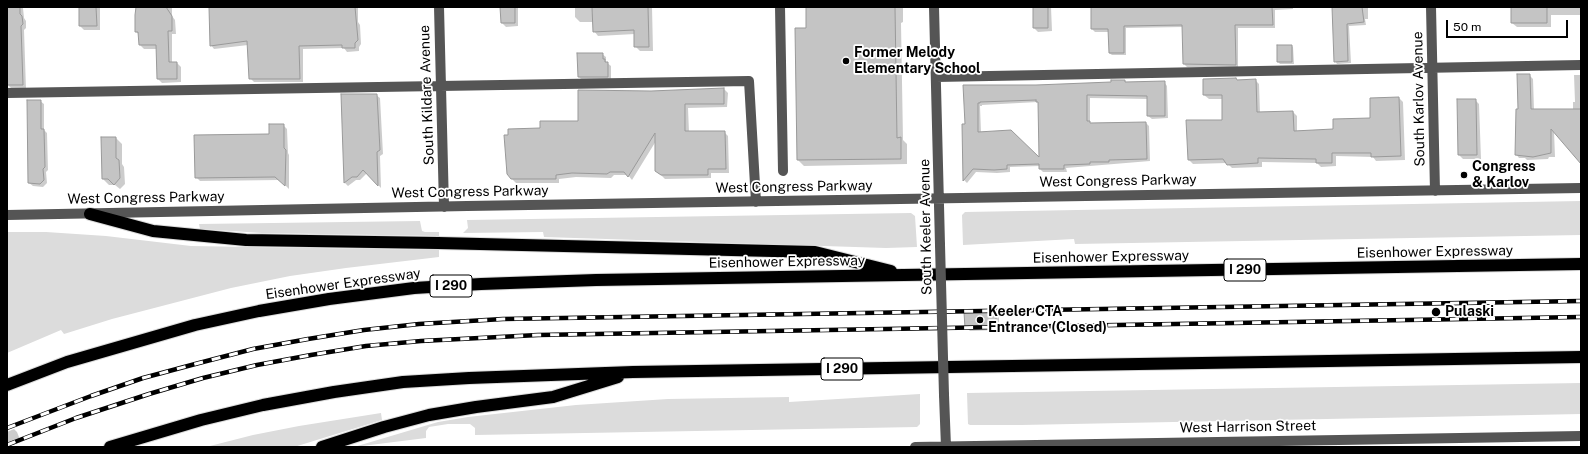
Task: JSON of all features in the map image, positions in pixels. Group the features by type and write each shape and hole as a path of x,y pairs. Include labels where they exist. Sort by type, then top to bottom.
{"highway":[{"path":"90,214 153,231 246,240 815,252 908,275"},
{"name":"Eisenhower Expressway","path":"7,385 67,362 196,325 329,298 414,288 596,280 1581,264"},
{"name":"I 290","path":"110,447 201,420 255,407 341,391 403,382 633,372 1581,356"},
{"path":"322,447 384,427 429,416 476,407 553,397 633,372"}],"street":[{"name":"South Kildare Avenue","path":"439,7 444,206"},
{"path":"780,7 783,171"},
{"name":"South Keeler Avenue","path":"934,7 946,447"},
{"name":"South Karlov Avenue","path":"1431,7 1435,190"},
{"path":"936,77 1581,65"},
{"path":"7,93 749,81 756,202"},
{"name":"West Congress Parkway","path":"7,215 444,206 1581,188"},
{"name":"West Harrison Street","path":"915,447 1443,443 1581,436"}],"shaded area":[{"path":"1581,201 1581,235 1075,244 1074,239 963,245 962,215 965,212"},
{"path":"911,213 915,216 917,247 886,248 544,237 543,232 463,233 468,228 467,220"},
{"path":"420,221 422,231 439,232 439,236 262,233 200,229 199,224"},
{"path":"7,232 46,232 106,236 191,246 439,250 439,257 290,276 231,288 112,319 64,334 61,330 7,353"},
{"path":"1581,383 1581,414 1021,425 968,424 967,393"},
{"path":"920,394 920,424 917,427 475,435 475,428 470,424 448,424 429,427 426,431 426,438 354,447 438,422 468,417 576,405 668,399 789,397 789,402"},
{"path":"381,413 382,420 294,447 206,447 253,435 299,426"}],"building":[{"path":"7,7 20,7 20,14 22,16 23,85 7,85"},
{"path":"79,7 96,7 97,26 79,26"},
{"path":"136,7 166,7 172,16 172,31 168,31 169,62 177,62 177,79 157,79 156,45 139,45 138,32 135,32"},
{"path":"209,7 355,7 358,40 355,43 355,48 342,48 342,45 299,46 300,79 249,79 247,41 210,46"},
{"path":"500,7 515,7 515,23 501,23"},
{"path":"592,7 648,7 649,47 634,47 634,30 593,32"},
{"name":"Former Melody Elementary School","path":"806,7 895,7 897,138 901,137 901,159 797,160 795,28 806,28"},
{"path":"1033,7 1048,7 1048,28 1033,28"},
{"path":"1091,7 1272,7 1273,25 1235,25 1236,65 1183,64 1182,25 1124,26 1124,53 1109,53 1108,29 1091,29"},
{"path":"1332,7 1362,7 1364,22 1347,24 1348,61 1334,62"},
{"path":"1511,7 1547,7 1547,23 1511,23"},
{"path":"1277,45 1292,45 1292,62 1277,62"},
{"path":"577,53 603,53 603,59 605,59 605,62 608,62 608,77 578,77"},
{"path":"1517,74 1530,74 1531,109 1581,109 1581,164 1551,129 1551,153 1533,157 1515,155 1516,109 1518,109"},
{"path":"1236,78 1237,80 1256,79 1257,112 1293,111 1294,131 1333,129 1333,119 1370,118 1370,98 1399,97 1401,156 1371,157 1371,153 1332,153 1332,163 1316,163 1316,159 1258,158 1258,163 1227,165 1223,159 1188,160 1186,120 1222,120 1222,95 1203,95 1203,79"},
{"path":"1111,80 1125,80 1125,82 1165,81 1165,116 1147,116 1147,96 1087,95 1087,121 1090,121 1090,123 1146,122 1147,159 1109,160 1109,162 1090,162 1090,164 1064,165 1064,169 1039,169 1039,164 1007,165 1007,169 994,170 973,169 963,181 962,124 965,124 963,85 1036,85 1111,82","holes":["1036,100 1036,102 1038,102 1039,157 1011,130 978,132 978,103"]},
{"path":"724,88 724,104 685,104 685,131 725,131 726,169 708,169 708,175 661,175 655,171 655,133 628,177 624,172 610,172 607,174 572,173 556,175 556,179 511,179 507,174 504,135 508,135 508,129 540,128 540,121 578,121 578,90 651,91"},
{"path":"341,94 377,94 380,150 377,152 378,186 363,170 357,177 352,177 344,183"},
{"path":"1457,99 1476,99 1477,155 1458,155"},
{"path":"27,100 41,100 41,129 44,129 45,167 43,169 44,180 40,184 28,183"},
{"path":"269,124 284,124 284,148 286,150 285,186 275,177 195,178 194,135 269,134"},
{"path":"101,137 116,137 116,158 119,160 120,178 114,185 108,179 102,179"},
{"name":"Keeler CTA Entrance (Closed)","path":"964,312 996,312 996,327 965,328"}],"railway":[{"path":"7,428 143,378 253,349 364,330 419,324 503,319 1581,301"},
{"path":"7,445 76,418 203,378 257,365 311,355 366,346 421,341 538,335 1581,317"}],"place":[{"name":"Former Melody Elementary School","path":"846,61"},
{"name":"Congress & Karlov","path":"1464,175"},
{"name":"Pulaski","path":"1436,312"},
{"name":"Keeler CTA Entrance (Closed)","path":"980,320"}]}
